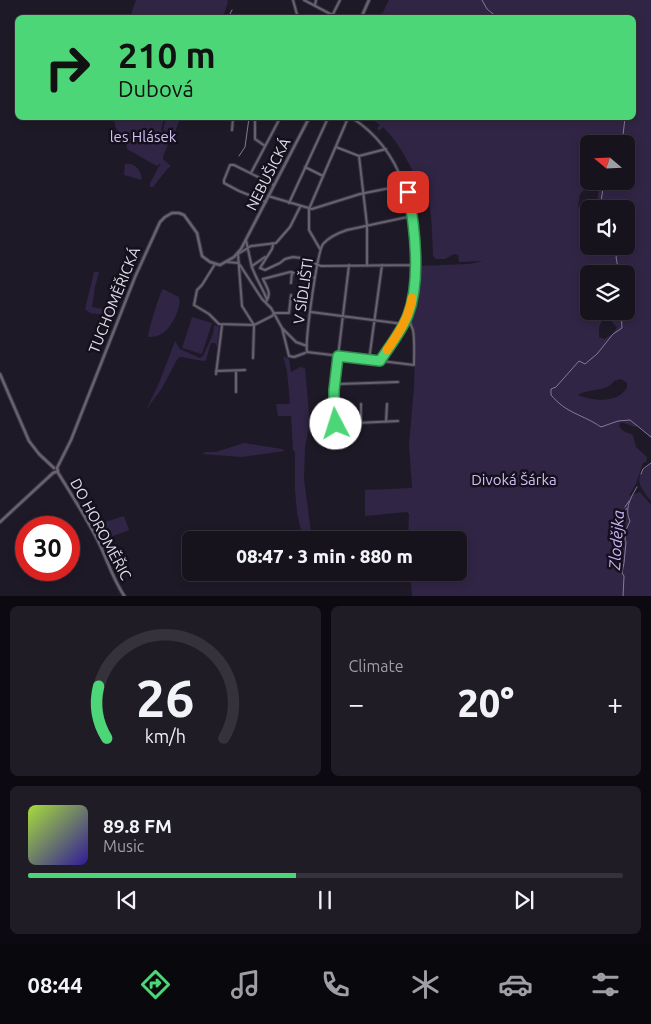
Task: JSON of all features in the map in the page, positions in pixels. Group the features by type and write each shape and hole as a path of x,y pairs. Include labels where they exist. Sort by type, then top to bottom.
{"street":[{"path":"293,0 297,15"},
{"path":"304,0 330,15"},
{"path":"315,6 316,0"},
{"path":"332,15 340,0"},
{"path":"362,15 370,0"},
{"path":"232,130 233,120"},
{"path":"255,120 256,140 265,146"},
{"path":"251,173 279,120"},
{"name":"NEBUŠICKÁ","path":"238,254 308,120"},
{"path":"289,203 327,120"},
{"path":"320,250 308,230 309,209 347,120"},
{"path":"282,328 296,342 306,346 308,352 414,365 414,342 409,314 416,265 412,216 405,185 386,149 371,131 357,120"},
{"path":"335,146 359,156 386,149"},
{"path":"359,156 367,225 367,266"},
{"path":"266,202 223,182 231,164 274,185"},
{"path":"305,167 323,176"},
{"path":"254,197 263,179"},
{"path":"268,196 300,207 315,209 363,194 405,185"},
{"path":"300,207 290,227 273,245 260,268 265,270 292,257 317,265 416,265"},
{"name":"TUCHOMĚŘICKÁ","path":"56,470 71,440 137,270 160,222 172,213 179,213 184,216 196,234 201,254 215,264"},
{"name":"V SÍDLIŠTI","path":"306,346 320,250 329,239 337,234 367,225 412,216"},
{"path":"246,240 252,270 260,282 266,301"},
{"path":"227,262 248,247 262,243 273,245"},
{"path":"238,254 242,306 254,325 253,358"},
{"path":"252,270 252,266 267,256"},
{"path":"239,263 215,264 197,290 194,305 206,311 222,325 254,325 272,316 274,313 290,312 291,295"},
{"path":"239,263 251,283 274,313 282,328 289,356 294,357 305,353"},
{"path":"349,265 334,390 334,422 336,424 362,424 398,420 398,425"},
{"path":"369,360 382,265"},
{"path":"266,301 269,293 262,279 292,272 315,278"},
{"path":"291,283 292,272"},
{"path":"311,312 411,325"},
{"path":"380,361 409,314"},
{"path":"222,325 216,372 245,370"},
{"path":"236,370 236,392"},
{"name":"DO HOROMĚŘIC","path":"0,374 29,441 39,454 56,470 86,518 99,542 115,580 125,596"},
{"path":"336,382 339,384 398,382"},
{"path":"361,404 362,424"},
{"path":"386,422 387,404"},
{"path":"0,522 56,470"}],"green space":[{"path":"136,0 227,0 228,2 224,15 131,15"},
{"name":"Divoká Šárka","path":"389,0 651,0 651,439 638,426 635,427 621,422 619,426 623,431 633,435 636,447 647,457 629,496 640,492 651,505 651,596 412,596 411,581 467,581 467,531 408,531 409,514 407,512 365,516 365,490 412,488 409,444 415,354 411,315 418,266 469,264 483,261 459,262 458,255 454,254 445,259 436,259 433,256 432,224 427,193 421,174 414,174 393,138 383,127 379,131 377,128 380,125 373,120 636,120 636,15 381,15","holes":["580,135 635,135 635,190 599,190 597,200 635,200 635,255 580,255 580,212 578,206 580,194 584,190 580,190","621,379 627,383 627,387 623,392 612,399 598,400 578,395 607,387 614,381"]},
{"name":"les Hlásek","path":"114,120 164,120 161,131 171,134 163,130 166,120 179,120 163,159 171,166 153,187 150,187 150,183 161,163 157,166 127,149 126,143 116,128"},
{"path":"125,164 135,166 142,180 124,175"},
{"path":"94,272 99,272 92,307 118,312 115,318 114,316 90,313 85,309"},
{"path":"163,289 179,297 178,311 173,322 166,330 158,336 148,337 154,312"},
{"path":"192,317 212,323 202,354 182,348"},
{"path":"214,325 219,327 217,346 215,343 211,343 206,360 178,358 162,388 146,410 159,383 175,341 180,349 200,358 203,356 213,334"},
{"path":"283,356 289,359 291,372 300,367 305,368 310,423 305,447 304,479 311,531 301,531 297,512 295,452 293,450 291,416 278,416 276,404 290,403 287,371"},
{"path":"244,443 285,451 242,457 202,454 205,452 216,452"},
{"path":"651,464 651,501 643,491 639,477"},
{"path":"124,516 129,530 100,541 93,526"}],"waterway":[{"path":"482,0 487,9 494,15"},
{"path":"230,15 232,10"},
{"path":"239,156 245,147 249,120"},
{"path":"623,135 625,120"},
{"path":"601,200 603,190"},
{"path":"617,255 617,265"},
{"path":"622,320 622,328 613,334 597,354 585,364 579,361 556,387 551,389 551,395 569,410 601,427 618,421 630,420 651,437"},
{"name":"Zlodějka","path":"641,474 643,469 651,463"},
{"name":"Zlodějka","path":"623,596 624,576 622,573 625,540 626,530 630,521 628,508 637,487"},
{"name":"Zlodějka","path":"625,507 629,501"},
{"name":"Zlodějka","path":"621,516 627,508"}],"slow traffic":[{"path":"387,350 409,314 412,298"}],"route":[{"path":"336,424 334,422 334,390 338,356 380,361 409,314 416,265 414,231 408,192"}]}
